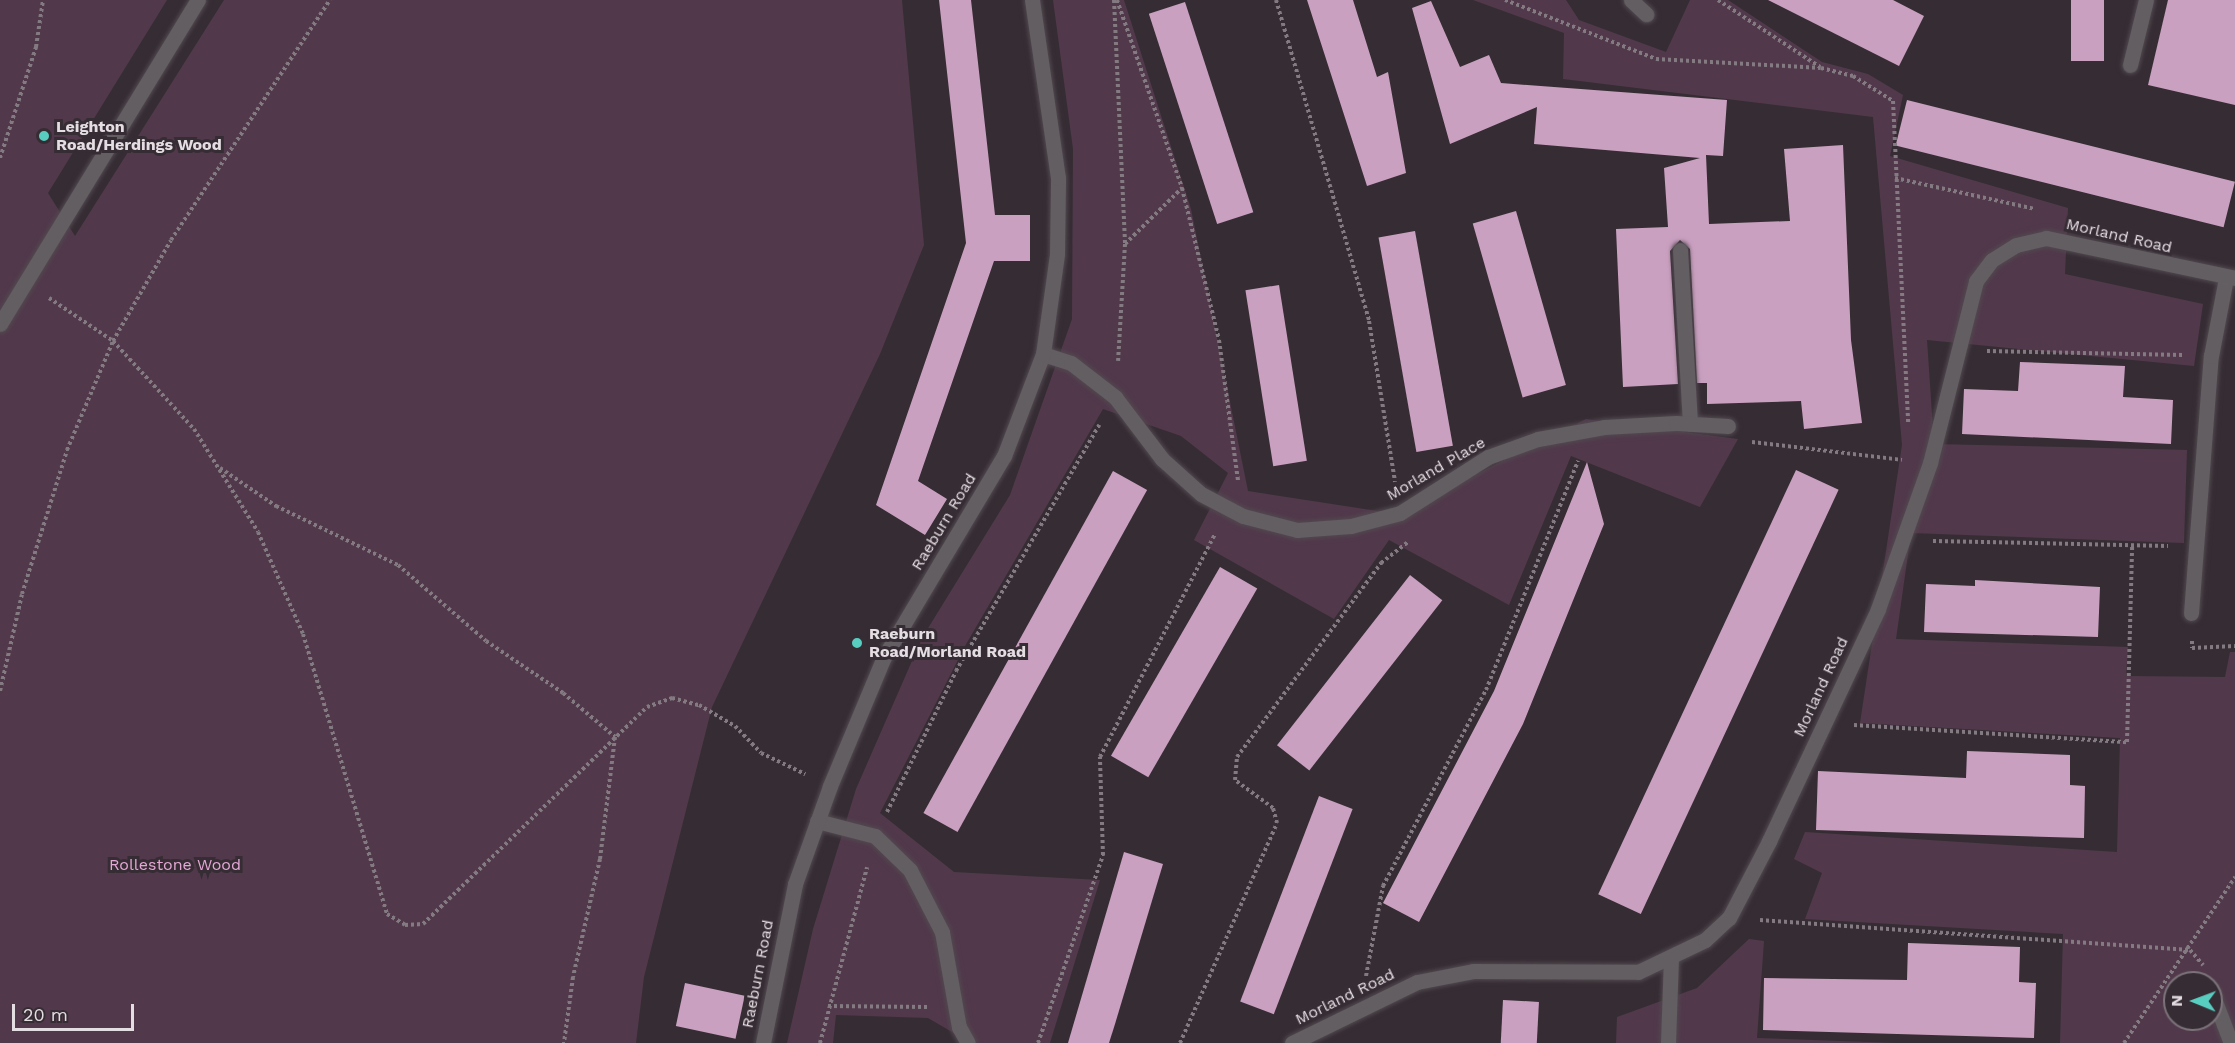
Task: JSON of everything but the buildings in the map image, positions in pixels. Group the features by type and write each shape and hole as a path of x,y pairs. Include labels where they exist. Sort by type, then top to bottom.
{"street":[{"path":"0,324 198,0"},
{"name":"Raeburn Road","path":"763,1043 795,884 830,786 884,657 1004,456 1043,354 1057,254 1058,178 1032,0"},
{"path":"1631,0 1646,14"},
{"path":"2130,65 2146,0"},
{"name":"Morland Road","path":"1292,1043 1360,1006 1418,982 1473,971 1626,972 1671,959 1705,940 1729,918 1824,724 1904,541 1930,463 1976,281 1992,260 2016,245 2046,238 2231,278"},
{"path":"1680,250 1690,424"},
{"path":"2191,613 2211,356 2231,278"},
{"name":"Morland Place","path":"1043,354 1071,363 1115,398 1162,459 1201,494 1243,516 1297,530 1351,526 1400,513 1488,458 1538,439 1590,429 1690,424 1728,426"},
{"path":"818,821 875,836 910,870 928,900 942,932 955,1008 968,1043"},
{"path":"1668,1043 1671,959"},
{"path":"2223,1022 2231,1043"}],"path":[{"path":"0,158 36,47 43,0"},
{"path":"0,691 22,594 67,450 113,341 171,240 330,0"},
{"path":"1116,0 1182,188 1219,340 1243,516"},
{"path":"820,1043 875,836 956,671 1115,398 1125,244 1116,0"},
{"path":"1180,1043 1277,824 1273,808 1235,780 1237,758 1381,563 1408,543 1400,513 1369,321 1276,0"},
{"path":"1505,0 1656,59 1821,68 1853,76 1893,100 1910,461"},
{"path":"1718,0 1821,68"},
{"path":"1895,178 2051,213 2046,238"},
{"path":"1125,244 1182,188"},
{"path":"23,283 84,317 113,341 194,429 258,532 303,634 387,914 405,925 423,924 647,707 672,698 699,705 735,726 761,753 830,786"},
{"path":"1959,350 2211,356"},
{"path":"1728,426 1742,440 1930,463"},
{"path":"1360,1006 1383,886 1486,690 1590,429"},
{"path":"217,466 276,506 398,564 486,641 563,693 615,737"},
{"path":"1038,1043 1103,855 1100,757 1228,508"},
{"path":"1904,541 2196,547"},
{"path":"1824,724 2127,742 2132,546"},
{"path":"564,1043 573,976 600,860 615,737"},
{"path":"2124,1043 2190,950 2235,877"},
{"path":"1729,918 2190,950"},
{"path":"2190,950 2205,971"},
{"path":"828,1006 955,1008"}],"green space":[{"name":"Rollestone Wood","path":"0,0 167,0 48,193 75,236 224,0 902,0 924,245 880,354 712,707 644,977 636,1043 0,1043"},
{"path":"1053,0 1124,0 1191,209 1248,491 1397,514 1586,419 1738,439 1700,507 1571,456 1509,605 1389,540 1334,619 1194,540 1228,473 1181,436 1103,409 965,646 880,813 954,872 1100,880 1050,1043 971,1043 928,1018 836,1015 833,1043 787,1043 813,929 856,789 922,638 1010,495 1072,319 1073,149"},
{"path":"1473,0 1566,0 1579,20 1666,52 1690,0 1728,0 1822,62 1868,74 1903,95 1890,156 2068,208 2065,274 2203,304 2194,366 1927,340 1934,444 2187,450 2184,543 1911,533 1896,639 2128,647 2126,676 2225,677 2230,652 2235,652 2235,1043 2060,1043 2063,934 1805,919 1822,873 1794,859 1805,832 2117,852 2120,738 1860,723 1902,445 1873,117 1563,79 1564,33"},
{"path":"1749,939 1764,941 1757,1038 1896,1043 1616,1043 1617,1017 1697,988"}],"place":[{"name":"Leighton Road/Herdings Wood","path":"44,136"},
{"name":"Raeburn Road/Morland Road","path":"857,643"}]}
